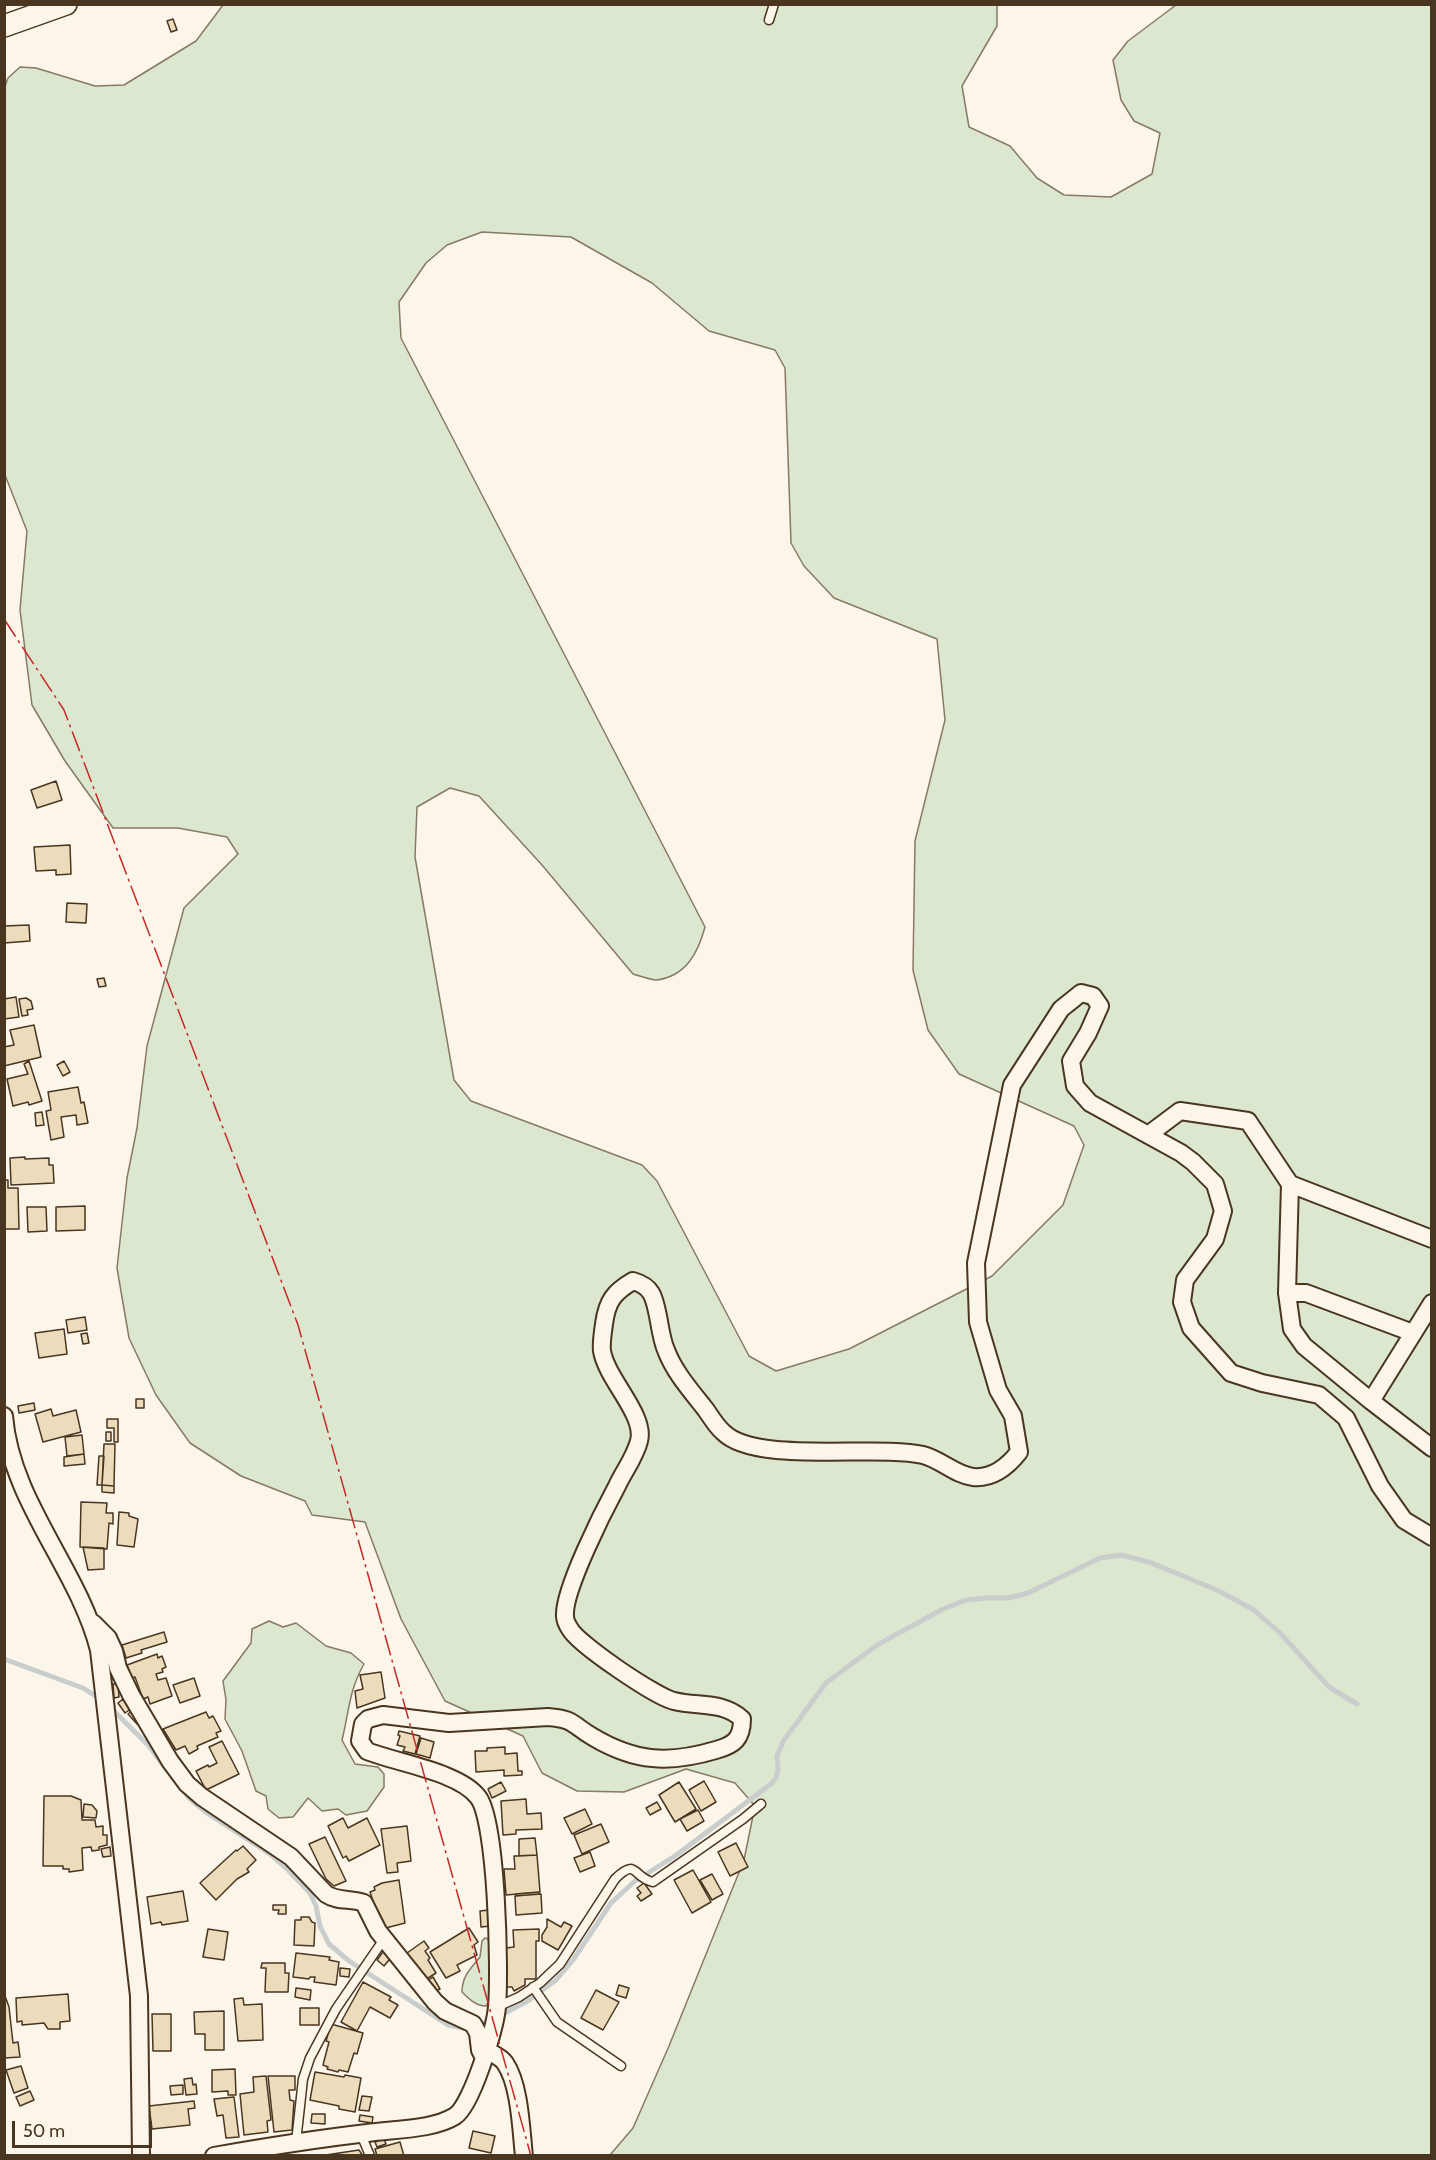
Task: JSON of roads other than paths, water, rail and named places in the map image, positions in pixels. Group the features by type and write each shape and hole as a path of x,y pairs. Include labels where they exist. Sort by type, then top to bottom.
{"street":[{"path":"4,26 66,4"},
{"path":"214,2156 296,2142 420,2126 446,2120 456,2115 464,2106 485,2054 481,2029 497,2008 499,1974 492,1858 485,1813 480,1799 471,1788 453,1778 366,1751 360,1741 363,1724 375,1716 383,1715 449,1723 564,1718 622,1752 642,1758 684,1758 713,1751 731,1745 742,1732 742,1719 734,1712 716,1706 673,1701 650,1691 590,1648 571,1631 565,1617 569,1594 581,1562 617,1485 632,1459 642,1430 634,1412 608,1370 602,1349 606,1311 614,1293 633,1281 643,1285 652,1294 665,1350 678,1373 724,1433 743,1443 772,1449 815,1452 851,1451 924,1455 972,1477 990,1475 1008,1465 1019,1452 1013,1416 998,1390 978,1322 976,1263 1011,1085 1061,1009 1081,993 1093,996 1100,1006 1088,1033 1071,1061 1075,1086 1090,1103 1193,1162 1215,1184 1223,1211 1215,1239 1185,1280 1182,1302 1191,1328 1231,1373 1262,1383 1319,1395 1346,1418 1380,1486 1404,1520 1431,1537"},
{"path":"1148,1135 1180,1111 1248,1121 1290,1184 1431,1239"},
{"path":"1290,1184 1287,1293 1292,1329 1304,1346 1431,1448"},
{"path":"1287,1293 1306,1293 1413,1333"},
{"path":"1371,1401 1431,1303"},
{"path":"4,1416 6,1436 19,1479 88,1618 99,1650 139,1996 141,2156"},
{"path":"88,1618 108,1638 118,1668 131,1695 170,1761 187,1784 210,1803 291,1857 333,1899 352,1899 364,1903 378,1931 435,2002 445,2011 481,2029"},
{"path":"485,2054 501,2058 511,2073 524,2156"}],"lane":[{"path":"769,20 774,4"},
{"path":"497,2008 534,1988 560,1964 615,1879 624,1870 629,1868 636,1870 647,1881 653,1882 662,1878 743,1820 761,1804"},
{"path":"296,2142 303,2079 310,2058 322,2033 384,1939"},
{"path":"534,1988 557,2022 621,2066"},
{"path":"361,2133 370,2156"}],"waterway":[{"path":"498,2017 529,2000 556,1980 573,1960 611,1903 635,1881 675,1856 771,1784 776,1778 777,1756 784,1740 826,1683 877,1645 943,1609 966,1600 1009,1598 1028,1593 1100,1558 1121,1555 1149,1562 1219,1591 1254,1610 1280,1633 1329,1687 1357,1704"},
{"path":"4,1659 83,1688 100,1699"},
{"path":"110,1707 149,1746 166,1769"},
{"path":"181,1788 207,1813 270,1854 288,1870 310,1893 316,1906 320,1926 329,1944 349,1961 448,2025 468,2029 490,2021"}]}
